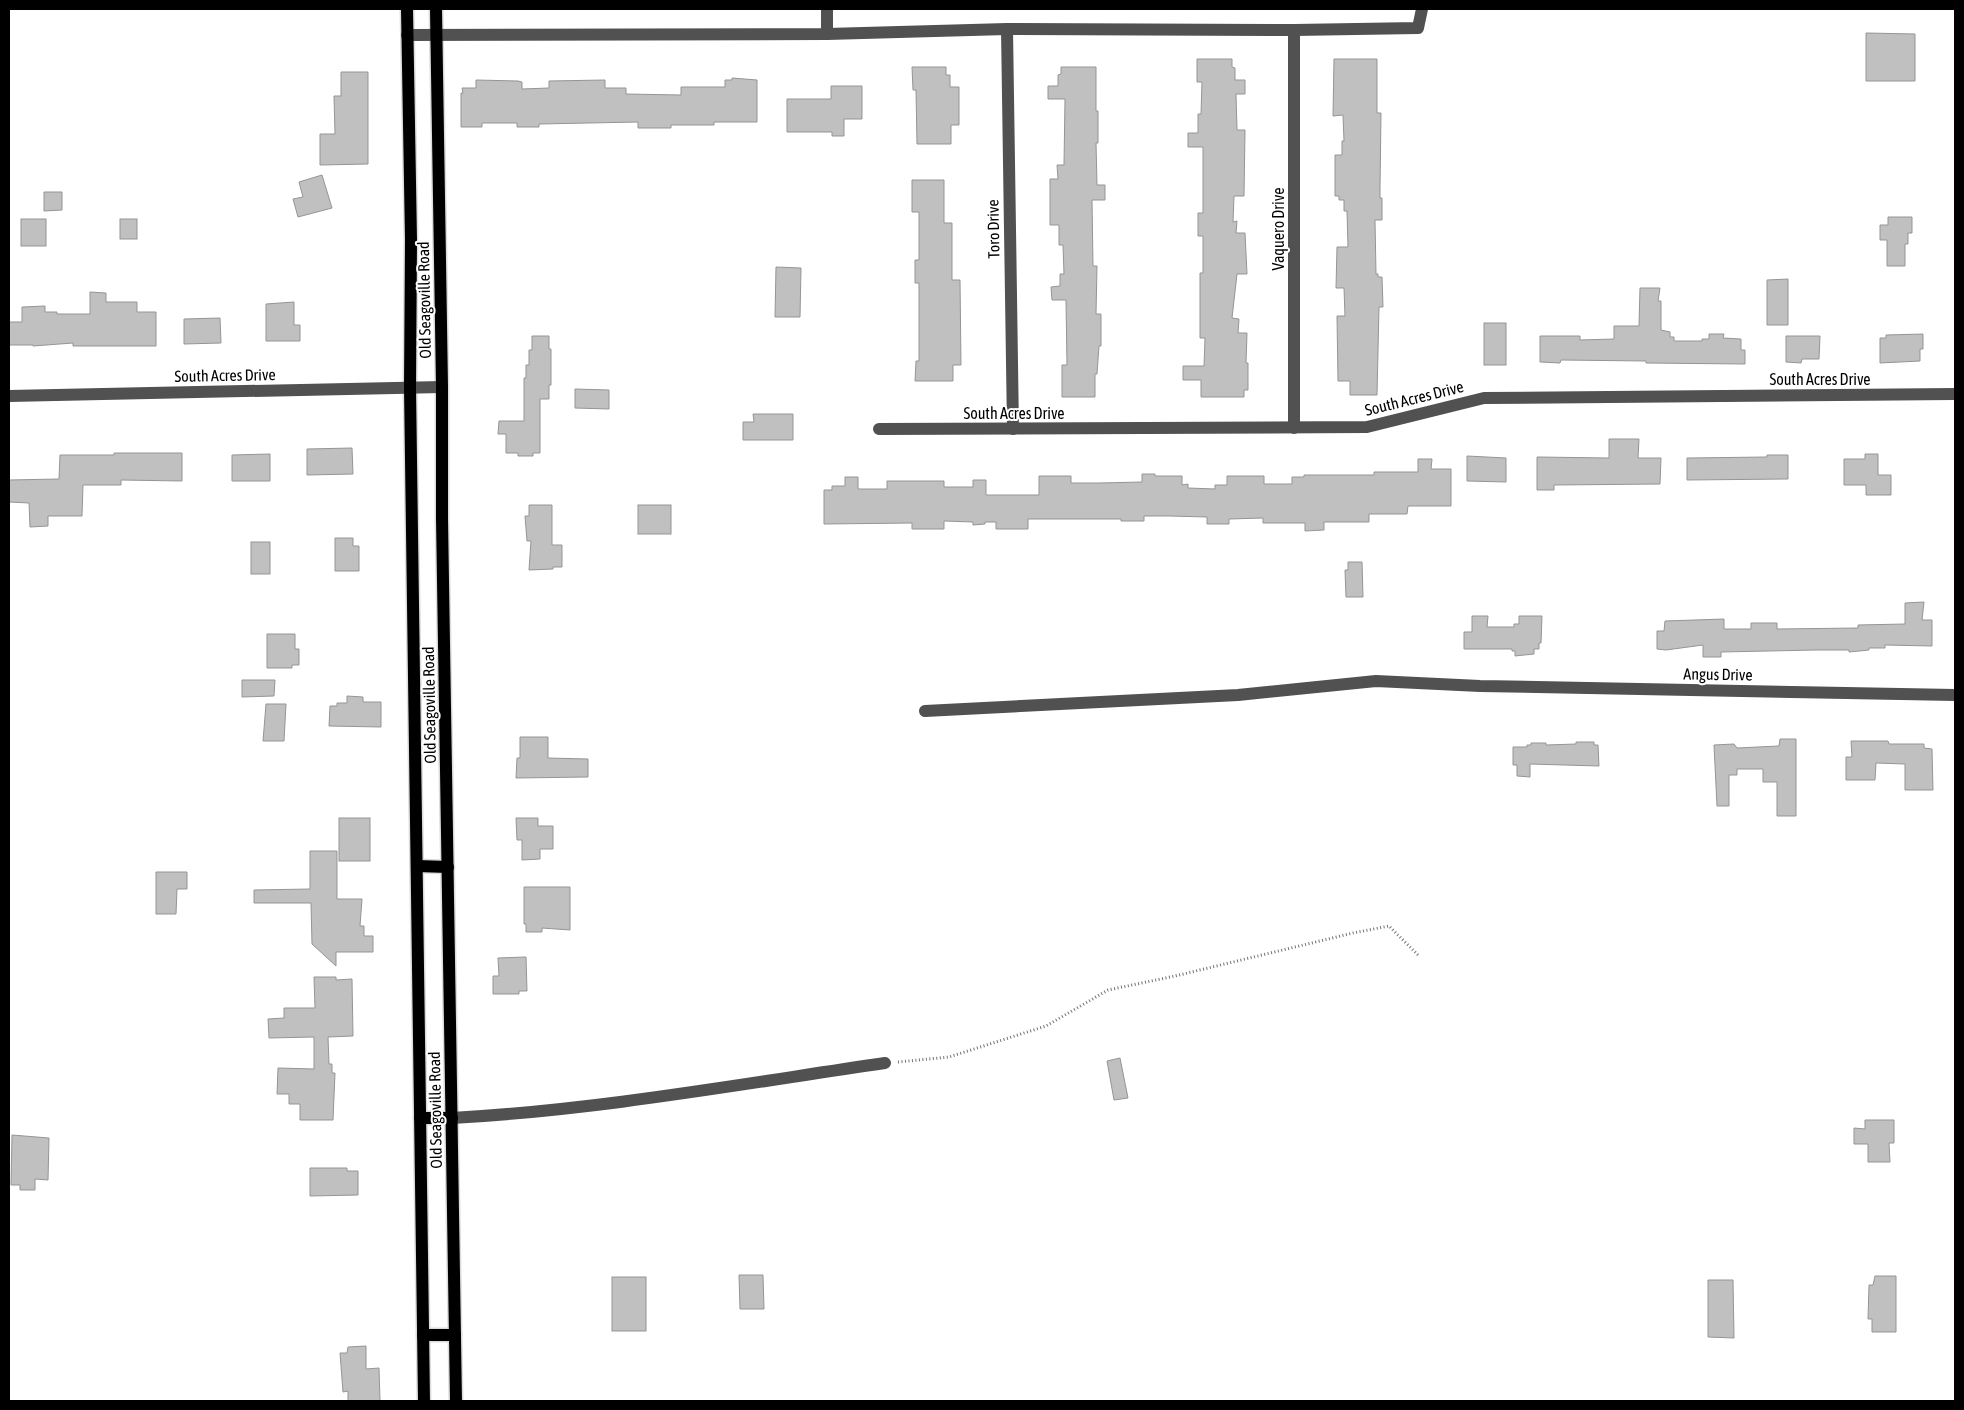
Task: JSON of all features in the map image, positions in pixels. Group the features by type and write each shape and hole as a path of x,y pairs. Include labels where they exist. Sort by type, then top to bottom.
{"main road":[{"name":"Old Seagoville Road","path":"407,9 411,240 410,387 424,1401"},
{"name":"Old Seagoville Road","path":"436,9 456,1401"},
{"path":"417,866 448,867"},
{"path":"420,1118 452,1118"},
{"path":"423,1335 455,1334"}],"street":[{"path":"827,9 827,34"},
{"path":"407,35 827,34 1007,29 1294,30 1418,28 1422,9"},
{"name":"Toro Drive","path":"1007,29 1013,429"},
{"name":"Vaquero Drive","path":"1294,30 1294,428"},
{"name":"South Acres Drive","path":"9,396 442,387"},
{"name":"South Acres Drive","path":"880,430 1367,428 1484,398 1955,394"},
{"name":"Angus Drive","path":"925,711 1238,695 1376,681 1480,686 1955,695"},
{"path":"452,1118 516,1114 689,1093 885,1063"}],"path":[{"path":"885,1063 949,1056 1046,1026 1108,990 1184,974 1353,933 1389,926 1418,954"}],"building":[{"path":"1866,33 1915,34 1915,81 1866,81"},
{"path":"1197,59 1232,59 1232,67 1235,68 1235,80 1245,80 1245,94 1236,94 1237,130 1245,130 1244,196 1234,196 1233,222 1237,221 1236,233 1245,233 1247,274 1237,274 1232,318 1239,319 1238,333 1247,333 1246,363 1248,363 1248,390 1244,390 1244,397 1201,397 1201,380 1183,380 1183,366 1204,366 1205,338 1200,338 1200,273 1203,273 1203,236 1198,236 1198,213 1203,213 1203,147 1188,147 1188,133 1198,133 1198,114 1201,114 1202,82 1197,82"},
{"path":"1334,59 1377,59 1377,113 1381,113 1380,198 1382,198 1382,220 1375,220 1376,274 1378,274 1378,277 1382,277 1383,307 1379,307 1377,395 1350,395 1350,381 1338,381 1337,316 1345,316 1344,288 1336,288 1337,247 1348,247 1347,211 1344,211 1344,200 1339,200 1339,196 1335,196 1335,155 1342,155 1342,141 1344,141 1343,115 1333,116"},
{"path":"912,67 946,67 946,75 950,75 950,87 959,87 959,125 951,125 951,144 917,144 916,90 913,90"},
{"path":"1061,67 1096,67 1096,111 1098,111 1098,143 1096,143 1097,185 1105,185 1105,200 1092,200 1093,266 1097,266 1096,314 1101,314 1101,346 1099,346 1097,374 1095,374 1095,397 1062,397 1062,365 1067,365 1066,300 1052,300 1051,287 1060,286 1060,274 1064,274 1063,245 1059,245 1059,225 1050,225 1050,179 1058,179 1057,165 1064,165 1065,99 1048,99 1048,86 1058,86 1058,75 1061,74"},
{"path":"341,72 368,72 368,164 320,165 320,134 335,134 334,96 341,96"},
{"path":"732,78 757,80 757,122 671,125 671,128 638,128 638,122 539,124 539,127 517,127 517,123 482,123 482,127 461,127 462,88 476,88 476,80 518,81 522,82 522,89 549,88 549,81 605,80 605,88 626,88 626,94 681,95 681,87 725,87 725,80 732,80"},
{"path":"831,86 862,86 862,119 844,119 844,136 832,136 832,132 787,132 787,99 831,99"},
{"path":"322,175 332,208 298,217 293,199 303,197 299,182"},
{"path":"912,180 944,180 944,223 952,223 952,280 960,280 961,365 953,365 953,381 915,381 916,361 919,361 919,283 915,283 915,260 919,260 919,212 912,212"},
{"path":"44,192 62,192 62,210 44,211"},
{"path":"1888,217 1912,217 1912,233 1908,233 1908,244 1905,244 1905,266 1887,266 1887,240 1880,240 1880,225 1888,225"},
{"path":"21,219 46,219 46,246 21,246"},
{"path":"120,219 137,219 137,239 120,239"},
{"path":"776,267 801,268 800,317 775,317"},
{"path":"1788,279 1788,325 1767,325 1767,280"},
{"path":"1640,288 1660,288 1658,301 1661,301 1661,330 1670,332 1670,337 1674,337 1674,341 1702,341 1702,339 1709,339 1709,334 1724,334 1723,338 1741,339 1741,350 1745,350 1745,364 1561,360 1560,363 1540,362 1540,336 1580,336 1580,340 1614,339 1614,326 1639,326"},
{"path":"90,292 106,293 106,302 137,302 137,312 156,312 156,346 73,346 73,343 33,346 9,345 9,322 22,322 22,307 45,306 45,312 57,312 57,314 90,314"},
{"path":"294,302 294,325 300,325 300,341 266,341 266,304"},
{"path":"220,318 221,343 184,344 184,319"},
{"path":"1484,323 1506,323 1506,365 1484,365"},
{"path":"1923,334 1923,349 1920,349 1920,361 1880,363 1880,338 1886,338 1886,335"},
{"path":"532,336 549,336 551,385 549,385 549,399 540,399 540,453 533,453 533,456 518,456 518,453 506,453 506,434 498,434 499,421 524,421 524,378 526,378 526,365 529,365 529,350 532,350"},
{"path":"1786,336 1820,336 1819,359 1802,359 1801,363 1786,362"},
{"path":"575,389 609,390 609,409 575,408"},
{"path":"753,414 793,414 793,440 743,440 743,422 754,422"},
{"path":"1609,439 1639,439 1638,458 1661,458 1660,484 1554,485 1554,490 1537,490 1537,457 1609,458"},
{"path":"352,448 353,474 307,475 307,449"},
{"path":"114,453 182,453 182,481 121,480 121,485 83,485 82,516 48,516 48,526 30,527 29,503 9,502 9,480 59,479 60,455 114,455"},
{"path":"270,454 270,481 232,481 232,455"},
{"path":"1865,454 1878,454 1878,475 1891,475 1891,495 1866,495 1866,485 1844,485 1844,459 1865,459"},
{"path":"1767,455 1788,455 1788,479 1687,480 1687,458 1767,457"},
{"path":"1467,456 1506,458 1506,482 1467,481"},
{"path":"1418,459 1432,459 1431,469 1451,469 1451,506 1408,506 1407,514 1369,514 1369,522 1324,522 1324,530 1305,531 1305,523 1263,523 1263,518 1229,519 1229,524 1207,524 1207,517 1170,516 1144,516 1144,521 1121,521 1121,519 1028,519 1028,529 996,529 996,522 973,525 973,522 944,521 944,529 912,529 912,523 824,524 824,490 832,490 832,486 845,486 845,477 858,477 858,489 887,489 887,481 944,481 944,487 973,487 973,480 986,480 986,495 1039,495 1039,476 1071,476 1071,483 1100,483 1142,482 1142,474 1155,474 1155,476 1182,476 1182,485 1188,484 1188,488 1215,489 1215,485 1227,485 1227,476 1264,476 1264,484 1292,484 1292,477 1304,477 1304,475 1374,475 1374,472 1418,472"},
{"path":"529,505 552,505 552,545 562,545 562,567 529,570 531,541 527,541 525,516 529,516"},
{"path":"638,505 671,505 671,534 638,534"},
{"path":"335,538 353,538 353,546 359,546 359,571 335,571"},
{"path":"251,542 270,542 270,574 251,574"},
{"path":"1348,562 1362,562 1363,597 1346,597 1345,570 1348,570"},
{"path":"1924,602 1922,620 1932,620 1932,646 1885,645 1885,648 1869,648 1869,650 1849,652 1849,650 1816,650 1721,652 1721,657 1703,657 1703,645 1666,650 1657,649 1657,631 1664,631 1665,621 1724,619 1724,629 1751,629 1751,623 1777,623 1777,629 1858,628 1858,625 1905,624 1905,603"},
{"path":"1472,616 1488,616 1487,627 1514,627 1514,624 1519,624 1519,616 1542,616 1539,649 1534,649 1534,654 1515,656 1515,651 1512,651 1512,649 1464,649 1464,632 1472,632"},
{"path":"267,634 295,634 295,649 299,649 299,665 292,665 292,668 267,668"},
{"path":"242,680 275,680 274,696 242,697"},
{"path":"347,696 363,697 363,702 381,702 381,727 329,726 330,706 337,706 337,703 347,703"},
{"path":"266,704 286,704 284,741 263,741"},
{"path":"520,737 548,737 548,758 588,759 588,777 516,778 517,758 520,758"},
{"path":"1780,739 1796,739 1796,816 1777,816 1777,782 1763,782 1763,769 1737,769 1737,775 1729,775 1729,806 1717,806 1714,745 1734,744 1737,748 1779,746"},
{"path":"1851,741 1888,741 1889,744 1924,744 1924,748 1932,749 1933,790 1905,790 1905,764 1876,763 1875,780 1846,780 1846,757 1852,757"},
{"path":"1576,742 1594,742 1594,745 1598,745 1599,766 1530,764 1530,777 1517,776 1517,765 1513,765 1513,747 1527,747 1531,743 1546,743 1546,745 1576,744"},
{"path":"339,818 370,818 370,861 339,861"},
{"path":"516,818 538,818 538,826 553,826 553,849 540,849 540,859 522,860 522,840 517,840"},
{"path":"310,851 337,851 337,899 362,899 360,926 364,926 364,936 373,936 373,952 336,952 336,966 312,944 311,903 254,903 254,890 310,889"},
{"path":"156,872 187,872 187,889 177,889 176,914 156,914"},
{"path":"524,887 570,887 570,930 542,928 542,932 526,932 526,924 524,924"},
{"path":"526,957 527,991 519,991 519,994 493,994 493,976 499,976 498,958"},
{"path":"314,977 336,977 336,980 352,979 353,1036 328,1037 329,1064 332,1064 332,1073 335,1073 333,1120 300,1120 300,1104 289,1104 289,1094 277,1094 278,1068 314,1069 314,1037 269,1038 268,1019 284,1018 284,1008 315,1008"},
{"path":"1120,1058 1128,1098 1114,1100 1107,1061"},
{"path":"1865,1120 1894,1120 1894,1143 1889,1143 1890,1162 1868,1162 1868,1144 1854,1144 1854,1128 1865,1129"},
{"path":"12,1135 49,1138 48,1180 35,1179 35,1190 20,1190 20,1185 11,1185"},
{"path":"310,1168 347,1168 347,1171 358,1171 358,1195 310,1196"},
{"path":"739,1275 763,1275 764,1309 740,1309"},
{"path":"1875,1276 1896,1276 1896,1332 1872,1332 1872,1319 1868,1319 1869,1285 1873,1285"},
{"path":"612,1277 646,1277 646,1331 612,1331"},
{"path":"1708,1280 1733,1280 1734,1338 1708,1337"},
{"path":"366,1346 366,1369 379,1368 380,1401 348,1401 348,1391 343,1392 340,1353 347,1353 348,1347"}]}
